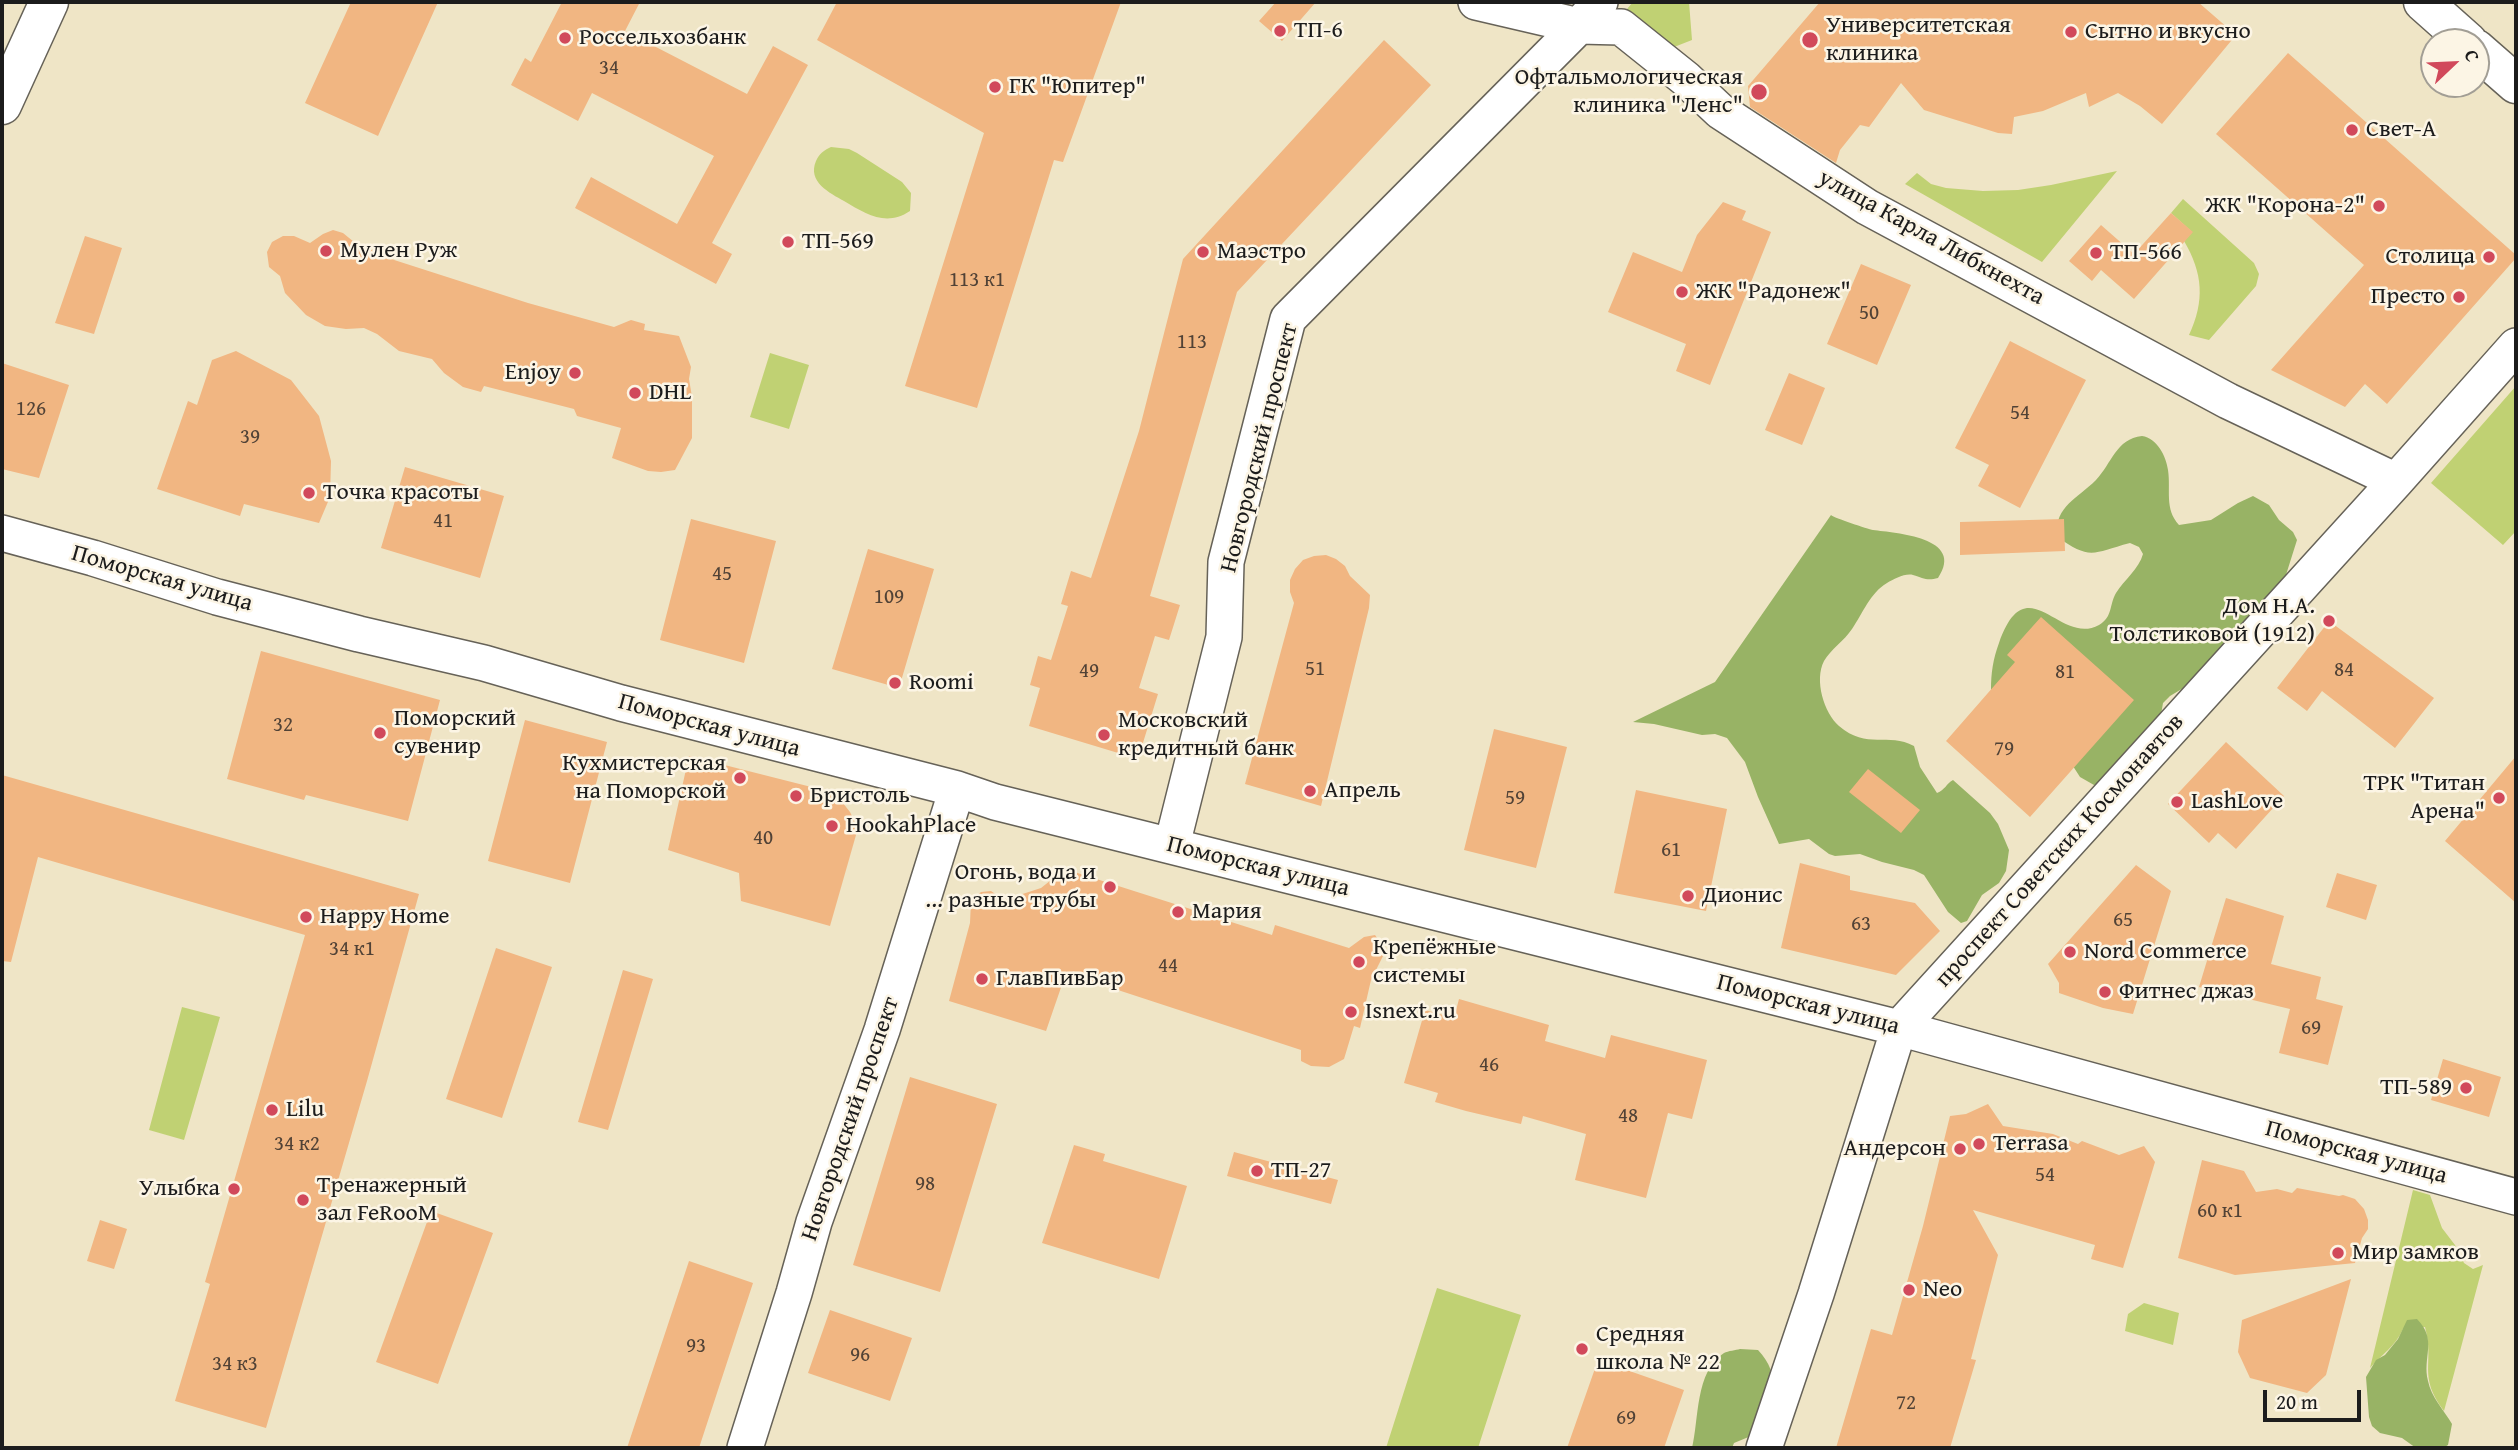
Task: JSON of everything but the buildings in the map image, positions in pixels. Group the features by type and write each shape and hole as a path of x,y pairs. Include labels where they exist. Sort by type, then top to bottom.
{"main road":[{"path":"2,105 49,2"},
{"path":"2423,2 2452,28"},
{"path":"2490,61 2516,84"}],"street":[{"name":"улица Карла Либкнехта","path":"1476,2 1590,14 1621,27 1686,79 1720,111 1867,207 2228,401 2396,481"},
{"name":"Новгородский проспект","path":"1172,845 1224,637 1226,562 1288,319 1590,14"},
{"name":"проспект Советских Космонавтов","path":"1764,1448 1816,1294 1899,1028 2396,481 2516,345"},
{"name":"Поморская улица","path":"2,533 236,602 484,663 608,699 957,789 995,802 1899,1028 2516,1197"},
{"name":"Новгородский проспект","path":"745,1448 814,1222 895,992 957,789"}],"green space":[{"path":"1633,2 1689,2 1692,40 1669,49 1630,21 1627,9"},
{"path":"831,147 849,149 902,182 911,193 910,211 893,218 876,217 821,186 814,168 819,156"},
{"path":"2117,171 2042,262 1905,184 1917,173 1931,184 1946,188 2018,190"},
{"path":"2183,199 2254,263 2259,274 2256,286 2209,340 2189,335 2198,310 2200,287 2195,264 2184,241 2192,232 2171,213"},
{"path":"770,353 809,365 789,429 750,417"},
{"path":"2516,386 2516,531 2503,545 2431,483"},
{"path":"2142,436 2152,440 2160,448 2165,459 2171,512 2179,525 2211,520 2253,496 2269,505 2297,540 2285,578 2195,681 2163,703 2158,732 2103,783 2094,785 2080,777 2071,763 1991,690 1992,672 1999,643 2010,620 2021,610 2032,608 2070,626 2084,629 2099,625 2109,615 2116,593 2138,565 2143,554 2139,547 2130,543 2099,552 2085,552 2056,536 2057,525 2064,510 2096,480 2120,447 2133,438"},
{"path":"1831,515 1870,529 1924,540 1936,546 1943,554 1944,564 1938,578 1903,576 1887,583 1876,592 1849,633 1824,661 1820,686 1825,705 1839,726 1859,737 1895,740 1914,746 1920,767 1937,793 1953,780 1990,813 1998,824 2009,850 2006,871 1999,883 1982,895 1967,921 1961,923 1948,912 1924,875 1914,870 1860,854 1835,856 1809,839 1779,844 1745,762 1727,738 1633,722 1715,682"},
{"path":"182,1007 220,1017 184,1140 149,1130"},
{"path":"2413,1190 2430,1195 2442,1228 2464,1263 2473,1269 2483,1265 2444,1411 2431,1388 2425,1327 2403,1329 2392,1346 2370,1368"},
{"path":"1437,1288 1521,1315 1478,1448 1386,1448"},
{"path":"2144,1303 2179,1313 2173,1345 2125,1331 2128,1314"},
{"path":"2417,1319 2427,1334 2427,1372 2430,1387 2452,1424 2448,1445 2443,1448 2416,1448 2402,1438 2380,1433 2372,1426 2369,1417 2366,1377 2376,1360 2385,1355 2398,1339 2407,1320"},
{"path":"1740,1349 1758,1350 1770,1369 1774,1387 1768,1429 1734,1443 1732,1448 1692,1448 1700,1397 1708,1372 1724,1353"}],"place":[{"name":"ТП-6","path":"1280,31"},
{"name":"Сытно и вкусно","path":"2071,32"},
{"name":"Россельхозбанк","path":"565,38"},
{"name":"Университетская клиника","path":"1810,40"},
{"name":"ГК \"Юпитер\"","path":"995,87"},
{"name":"Офтальмологическая клиника \"Ленс\"","path":"1759,92"},
{"name":"Свет-А","path":"2352,130"},
{"name":"ЖК \"Корона-2\"","path":"2379,206"},
{"name":"ТП-569","path":"788,242"},
{"name":"Мулен Руж","path":"326,251"},
{"name":"Маэстро","path":"1203,252"},
{"name":"ТП-566","path":"2096,253"},
{"name":"Столица","path":"2489,257"},
{"name":"ЖК \"Радонеж\"","path":"1682,292"},
{"name":"Престо","path":"2459,297"},
{"name":"Enjoy","path":"575,373"},
{"name":"DHL","path":"635,393"},
{"name":"Точка красоты","path":"309,493"},
{"name":"Дом Н.А. Толстиковой (1912)","path":"2329,621"},
{"name":"Roomi","path":"895,683"},
{"name":"Поморский сувенир","path":"380,733"},
{"name":"Московский кредитный банк","path":"1104,735"},
{"name":"Кухмистерская на Поморской","path":"740,778"},
{"name":"Апрель","path":"1310,791"},
{"name":"Бристоль","path":"796,796"},
{"name":"ТРК \"Титан Арена\"","path":"2499,798"},
{"name":"LashLove","path":"2177,802"},
{"name":"HookahPlace","path":"832,826"},
{"name":"Огонь, вода и ... разные трубы","path":"1110,887"},
{"name":"Дионис","path":"1688,896"},
{"name":"Мария","path":"1178,912"},
{"name":"Happy Home","path":"306,917"},
{"name":"Nord Commerce","path":"2070,952"},
{"name":"Крепёжные системы","path":"1359,962"},
{"name":"ГлавПивБар","path":"982,979"},
{"name":"Фитнес джаз","path":"2105,992"},
{"name":"Isnext.ru","path":"1351,1012"},
{"name":"ТП-589","path":"2466,1088"},
{"name":"Lilu","path":"272,1110"},
{"name":"Terrasa","path":"1979,1144"},
{"name":"Андерсон","path":"1960,1149"},
{"name":"ТП-27","path":"1257,1171"},
{"name":"Улыбка","path":"234,1189"},
{"name":"Тренажерный зал FeRooM","path":"303,1200"},
{"name":"Мир замков","path":"2338,1253"},
{"name":"Neo","path":"1909,1290"},
{"name":"Средняя школа № 22","path":"1582,1349"}]}
